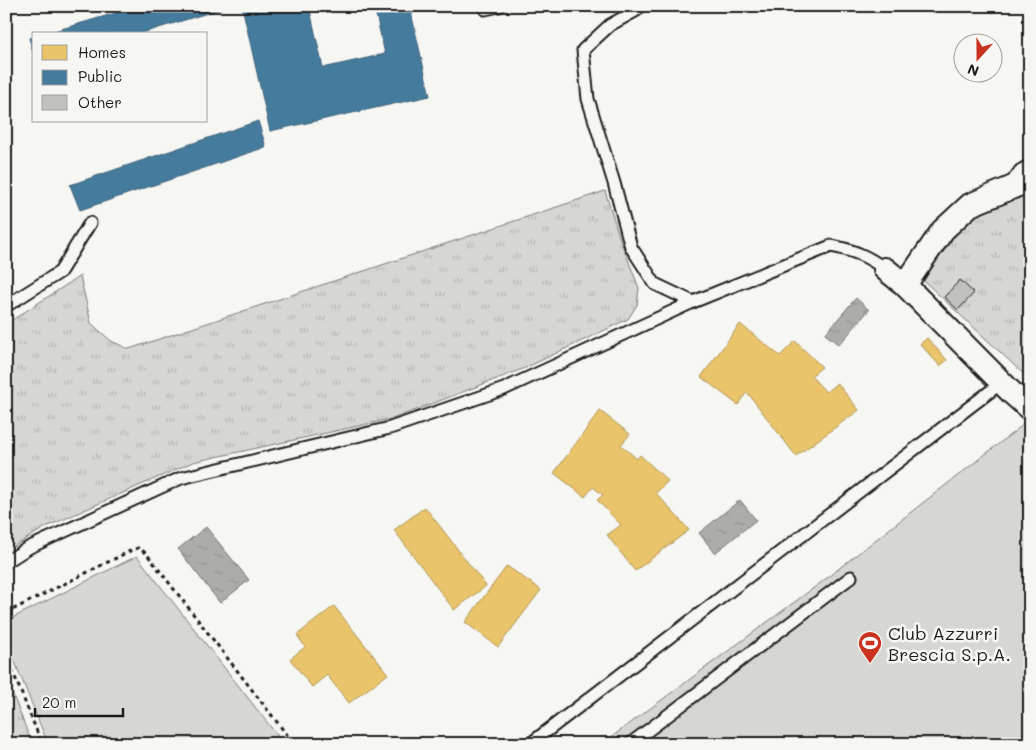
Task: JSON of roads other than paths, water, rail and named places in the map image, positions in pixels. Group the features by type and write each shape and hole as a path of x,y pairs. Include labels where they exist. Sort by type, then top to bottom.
{"street":[{"path":"905,285 943,230 970,205 1030,180"},
{"path":"886,269 905,285 1001,383 1030,409"}],"lane":[{"path":"485,9 499,6"},
{"path":"639,6 637,10 610,25 583,50 588,100 614,183 631,247 655,284 693,302"},
{"path":"1006,190 1020,171 1030,165"},
{"path":"6,306 60,272 90,223"},
{"path":"6,562 28,548 181,478 398,425 504,389 693,302 831,246 868,257 886,269"},
{"path":"530,744 1001,383"},
{"path":"630,744 851,577"}],"water":[{"path":"856,298 869,310 839,345 825,334"},
{"path":"740,500 756,520 715,553 699,533"},
{"path":"206,527 249,580 220,603 178,549"}],"place":[{"name":"Club Azzurri Brescia S.p.A.","path":"870,664"}]}
